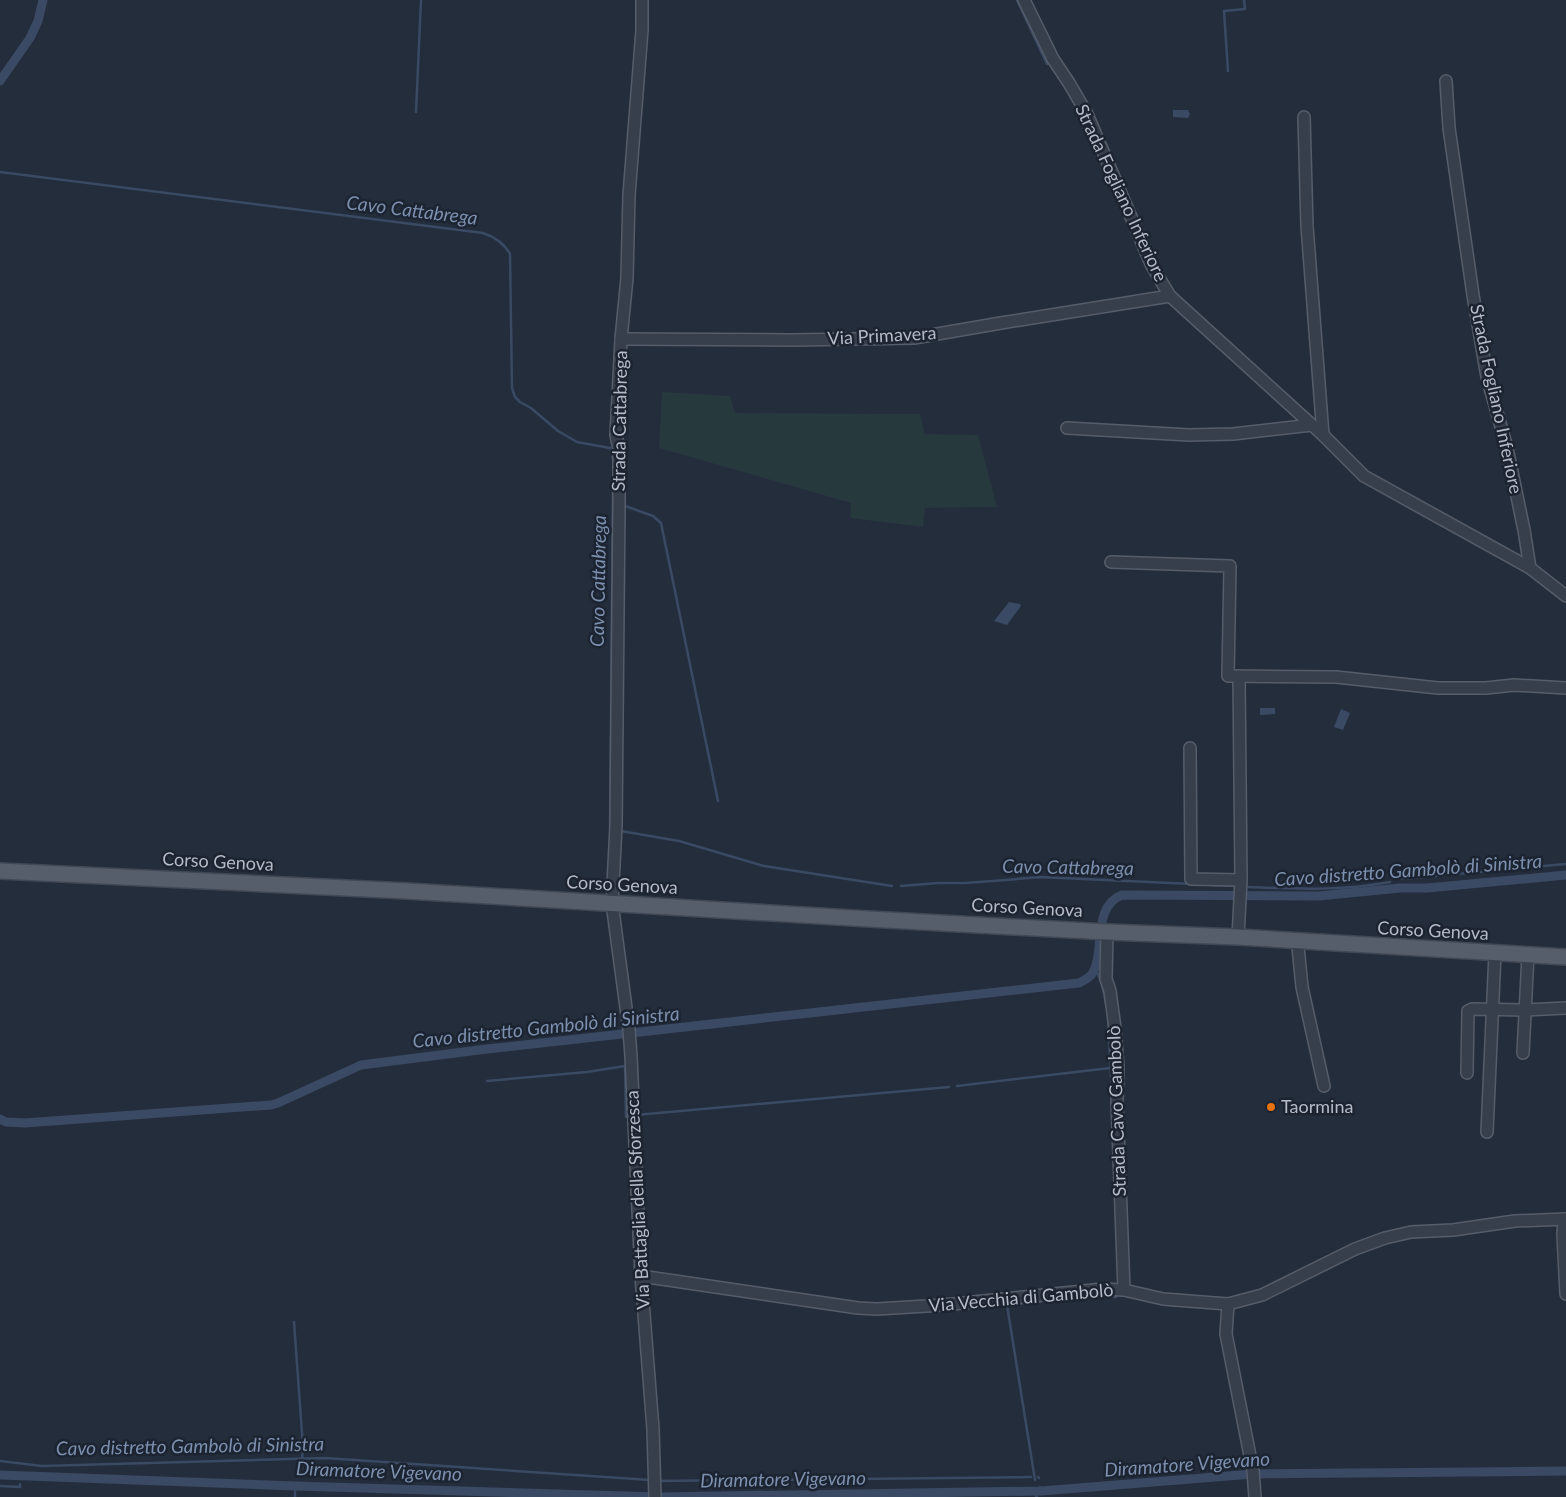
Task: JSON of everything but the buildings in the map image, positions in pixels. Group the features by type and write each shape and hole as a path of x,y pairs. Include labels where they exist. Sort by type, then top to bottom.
{"main road":[{"name":"Corso Genova","path":"2,871 388,890 1566,957"}],"street":[{"name":"Strada Cattabrega","path":"612,903 616,826 619,505 616,434 621,339 627,278 629,195 642,30 642,0"},
{"name":"Strada Fogliano Inferiore","path":"1024,0 1053,59 1087,114 1152,266 1170,296 1312,425 1364,476 1530,568 1566,596"},
{"name":"Strada Fogliano Inferiore","path":"1446,81 1448,128 1473,295 1488,377 1507,448 1530,568"},
{"path":"1304,116 1307,226 1323,436"},
{"name":"Via Primavera","path":"621,339 793,340 914,338 1001,322 1170,296"},
{"path":"1066,428 1189,435 1233,434 1312,425"},
{"path":"1110,562 1230,566 1240,890 1238,937"},
{"path":"1234,676 1336,677 1438,688 1486,688 1514,685 1566,688"},
{"path":"1190,748 1191,879 1240,890"},
{"name":"Via Battaglia della Sforzesca","path":"612,903 629,1034 641,1276 653,1430 655,1494"},
{"name":"Strada Cavo Gambolò","path":"1102,932 1106,979 1110,992 1115,1028 1118,1068 1117,1102 1124,1290"},
{"path":"1299,941 1302,987 1324,1086"},
{"path":"1487,1132 1495,953"},
{"path":"1523,1053 1528,955"},
{"path":"1467,1073 1468,1011 1472,1009 1493,1008 1525,1010 1566,1008"},
{"path":"1565,1219 1563,1234 1566,1294"},
{"name":"Via Vecchia di Gambolò","path":"641,1276 858,1308 877,1309 943,1305 1088,1290 1124,1290 1163,1299 1228,1304 1262,1295 1347,1253 1385,1238 1411,1232 1453,1230 1515,1221 1565,1219"},
{"path":"1228,1304 1226,1334 1253,1476 1255,1497"}],"green space":[{"path":"662,392 730,396 735,413 920,414 925,434 978,435 997,507 925,508 923,527 850,518 851,503 659,448"}],"water":[{"path":"1173,110 1188,110 1190,114 1188,118 1173,117"},
{"path":"1009,602 1020,604 1021,606 1007,625 994,621"},
{"path":"1260,708 1275,708 1275,714 1260,715"},
{"path":"1341,709 1350,713 1343,730 1334,727"}],"waterway":[{"path":"0,81 30,38 38,21 43,0"},
{"path":"416,112 421,0"},
{"path":"1017,0 1047,64"},
{"path":"1228,71 1224,11 1245,9 1244,0"},
{"name":"Cavo Cattabrega","path":"0,172 483,233 491,236 499,241 510,254 512,388 515,397 558,431 577,442 610,448 614,463"},
{"name":"Cavo Cattabrega","path":"610,830 613,484"},
{"path":"625,506 653,516 661,523 718,801"},
{"name":"Cavo Cattabrega","path":"621,831 679,841 764,866 892,886"},
{"name":"Cavo Cattabrega","path":"1402,879 1566,864"},
{"name":"Cavo distretto Gambolò di Sinistra","path":"0,1119 6,1122 25,1123 271,1105 361,1065 487,1049 1079,983 1092,974 1096,965 1106,909 1112,901 1122,895 1319,896 1566,875"},
{"name":"Cavo Cattabrega","path":"901,886 1040,877 1236,886"},
{"name":"Cavo Cattabrega","path":"1247,887 1337,888 1390,882"},
{"name":"Cavo distretto Gambolò di Sinistra","path":"1095,967 1102,984 1106,1003"},
{"name":"Cavo distretto Gambolò di Sinistra","path":"1108,1019 1112,1096"},
{"path":"487,1081 587,1072 625,1066 626,1117"},
{"name":"Cavo distretto Gambolò di Sinistra","path":"957,1086 1110,1068"},
{"path":"636,1115 949,1087"},
{"name":"Cavo distretto Gambolò di Sinistra","path":"1093,1295 1116,1297 1119,1295"},
{"name":"Cavo distretto Gambolò di Sinistra","path":"1035,1480 1007,1305 1063,1299"},
{"path":"294,1322 303,1447 302,1459"},
{"name":"Cavo distretto Gambolò di Sinistra","path":"0,1461 42,1466 325,1458 650,1480"},
{"name":"Diramatore Vigevano","path":"0,1475 659,1497 1041,1491 1253,1474 1566,1471"},
{"name":"Cavo distretto Gambolò di Sinistra","path":"658,1481 1031,1477"},
{"path":"0,1486 20,1487 20,1484"},
{"path":"295,1486 295,1497"},
{"name":"Cavo distretto Gambolò di Sinistra","path":"1040,1487 1041,1491"}],"place":[{"name":"Taormina","path":"1271,1107"}]}
